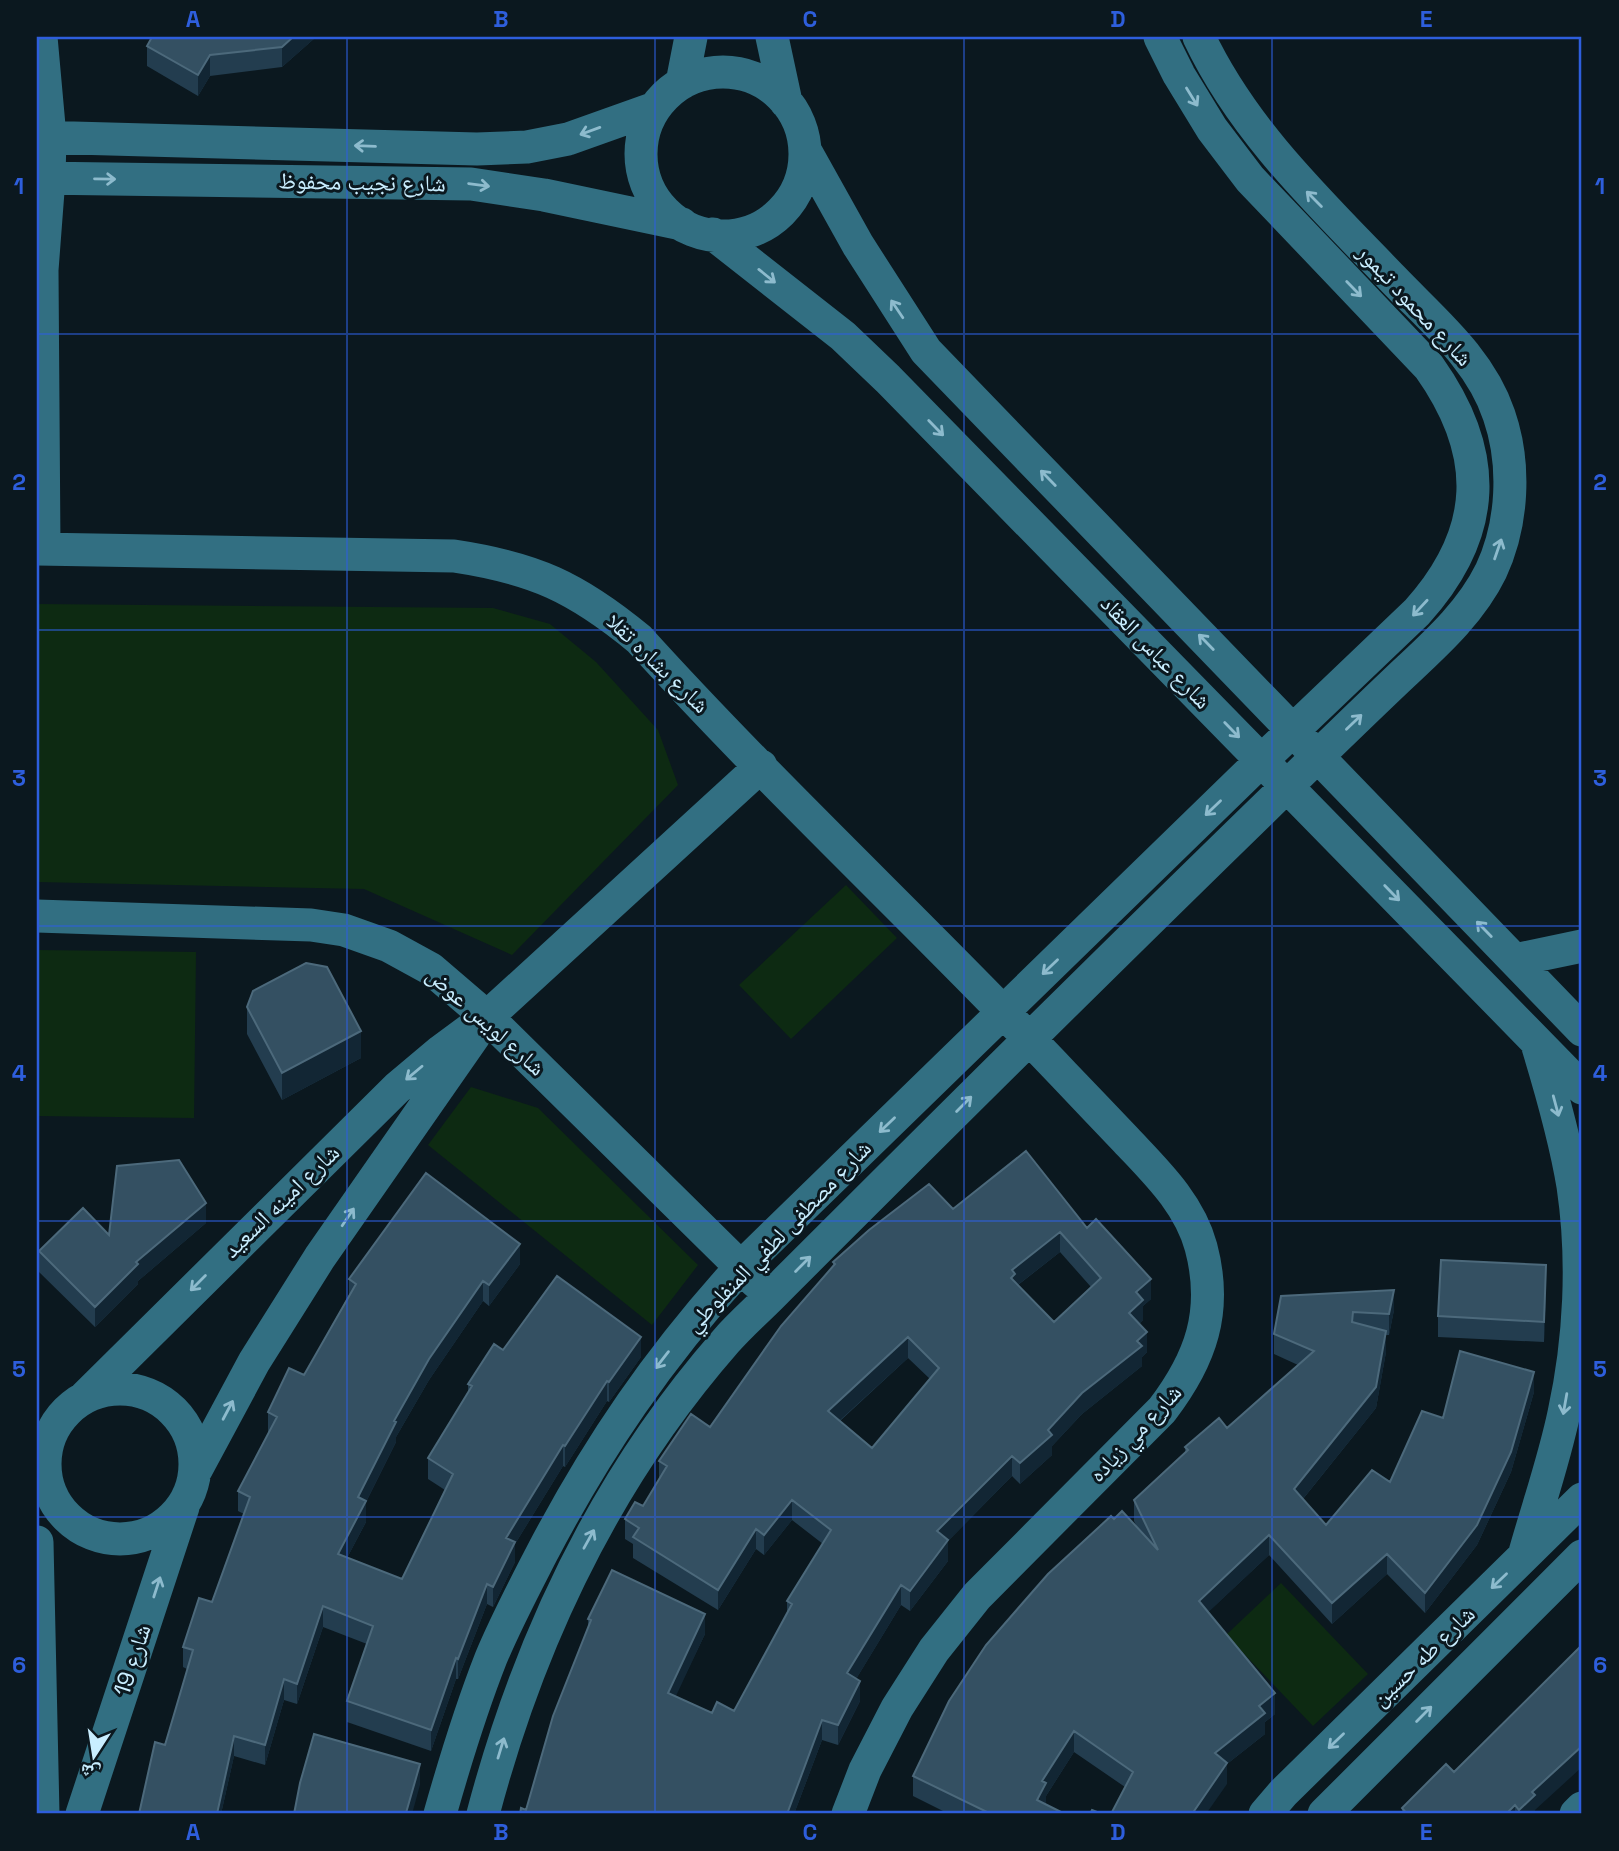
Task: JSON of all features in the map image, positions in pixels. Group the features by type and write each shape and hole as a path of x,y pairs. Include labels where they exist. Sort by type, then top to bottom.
{"street":[{"path":"40,549 43,178 41,37"},
{"path":"682,83 691,37"},
{"path":"772,37 786,102"},
{"name":"شارع محمود تيمور","path":"1160,37 1179,75 1212,129 1250,179 1429,367 1448,394 1463,425 1471,458 1473,492 1468,525 1461,547 1440,587 1262,760"},
{"name":"شارع محمود تيمور","path":"1199,37 1233,97 1266,144 1303,187 1460,346 1483,379 1499,415 1508,454 1510,494 1504,533 1491,570 1470,605 1444,635 1287,786"},
{"path":"723,72 747,75 769,85 786,102 803,132 803,176 791,200 773,219 749,232 723,236 698,229 666,214 653,199 643,172 641,143 654,107 682,83 699,75 723,72"},
{"name":"شارع نجيب محفوظ","path":"43,137 477,149 527,147 568,139 654,107"},
{"name":"شارع عباس العقاد","path":"805,150 864,255 926,351 1582,1031"},
{"name":"شارع نجيب محفوظ","path":"43,178 471,184 544,195 698,229"},
{"path":"1318,250 1343,228"},
{"name":"شارع عباس العقاد","path":"698,229 852,345 1582,1087"},
{"name":"شارع بشاره تقلا","path":"40,549 454,556 495,562 535,574 572,591 607,613 639,639 1029,1038"},
{"name":"شارع مصطفى لطفي المنفلوطي","path":"440,1814 463,1735 492,1656 525,1585 601,1448 644,1383 693,1321 741,1267 1262,760"},
{"name":"شارع امينه السعيد","path":"78,1402 397,1088 440,1051 487,1017 761,766"},
{"name":"شارع مصطفى لطفي المنفلوطي","path":"483,1814 499,1752 546,1625 608,1505 644,1448 684,1393 727,1340 1029,1038 1287,786"},
{"name":"شارع لويس عوض","path":"37,916 311,925 344,930 389,946 431,969 487,1017 771,1296"},
{"path":"1514,961 1582,946"},
{"name":"شارع امينه السعيد","path":"196,1470 254,1362 320,1257 487,1017"},
{"name":"شارع مي زياده","path":"848,1814 865,1770 897,1708 934,1650 977,1596 1162,1410 1184,1382 1199,1350 1207,1315 1208,1280 1201,1246 1187,1213 1167,1184 1029,1038"},
{"path":"1524,1556 1564,1413 1576,1339 1579,1263 1573,1187 1558,1114 1536,1041"},
{"path":"37,1418 104,1390 124,1388 162,1401 177,1414 195,1450 196,1470 192,1489 183,1506 171,1520 154,1532 136,1538 116,1540 97,1536 51,1512 52,1497 41,1485 48,1438 57,1421 78,1402"},
{"name":"شارع طه حسين","path":"1265,1814 1283,1793 1582,1499"},
{"name":"شارع 19","path":"82,1814 183,1506"},
{"path":"37,1542 43,1814"},
{"name":"شارع طه حسين","path":"1324,1814 1582,1556"},
{"path":"1576,1814 1582,1808"}],"green space":[{"path":"37,604 493,608 550,624 596,662 658,730 678,785 512,955 364,889 37,882"},
{"path":"846,885 897,938 791,1039 739,985"},
{"path":"37,950 196,952 194,1118 37,1116"},
{"path":"471,1087 538,1108 698,1265 652,1325 428,1145"},
{"path":"1281,1583 1368,1674 1313,1726 1226,1635"}],"building":[{"path":"152,37 293,37 282,47 210,55 198,75 147,46"},
{"path":"306,963 327,967 361,1031 282,1073 247,1007 253,991"},
{"path":"1026,1151 1087,1228 1096,1219 1151,1279 1136,1292 1143,1300 1129,1313 1147,1332 1137,1341 1142,1346 1082,1393 1048,1430 1052,1435 1020,1463 1012,1456 937,1531 948,1540 910,1591 901,1585 847,1673 860,1681 838,1725 822,1720 787,1814 520,1814 521,1808 526,1810 553,1716 591,1620 588,1619 612,1570 705,1614 668,1693 712,1713 717,1702 734,1711 792,1604 787,1601 831,1530 792,1500 764,1535 756,1529 718,1590 633,1537 639,1528 625,1519 635,1502 643,1506 667,1466 659,1461 691,1414 710,1427 781,1326 835,1264 833,1262 869,1230 929,1184 953,1209","holes":["1060,1232 1101,1278 1054,1322 1011,1278 1015,1274 1012,1270","908,1337 939,1368 872,1448 828,1411"]},
{"path":"179,1160 206,1203 136,1262 138,1264 95,1307 39,1251 83,1208 109,1235 117,1166"},
{"path":"426,1173 520,1244 489,1285 483,1281 429,1359 394,1421 396,1422 358,1497 366,1501 338,1554 402,1579 453,1474 428,1458 472,1386 468,1384 494,1344 503,1350 557,1276 641,1337 609,1382 607,1381 565,1446 563,1445 506,1538 515,1542 493,1587 487,1584 458,1659 456,1658 431,1730 347,1701 373,1626 323,1606 297,1684 284,1679 265,1745 234,1736 217,1814 139,1814 155,1742 165,1745 193,1650 183,1647 199,1598 212,1602 250,1497 238,1491 277,1417 268,1412 289,1368 304,1375 356,1284 349,1279"},
{"path":"1441,1260 1546,1265 1544,1322 1438,1316"},
{"path":"1394,1290 1389,1314 1353,1312 1352,1322 1386,1331 1376,1387 1294,1489 1326,1525 1372,1470 1390,1482 1422,1411 1443,1418 1460,1351 1534,1372 1511,1452 1477,1525 1425,1593 1387,1554 1332,1603 1269,1535 1199,1601 1275,1693 1259,1706 1265,1713 1215,1753 1227,1763 1192,1814 1111,1814 1133,1772 1074,1731 1042,1781 1046,1783 1037,1800 1065,1814 991,1814 913,1776 949,1701 986,1645 1048,1574 1111,1516 1114,1519 1122,1511 1158,1550 1134,1500 1188,1450 1185,1447 1219,1418 1227,1428 1314,1351 1274,1334 1281,1296"},
{"path":"1582,1645 1582,1746 1532,1792 1535,1795 1519,1810 1515,1805 1506,1814 1407,1814 1402,1808 1446,1764 1454,1772"},
{"path":"314,1734 420,1764 406,1813 294,1814"}]}
